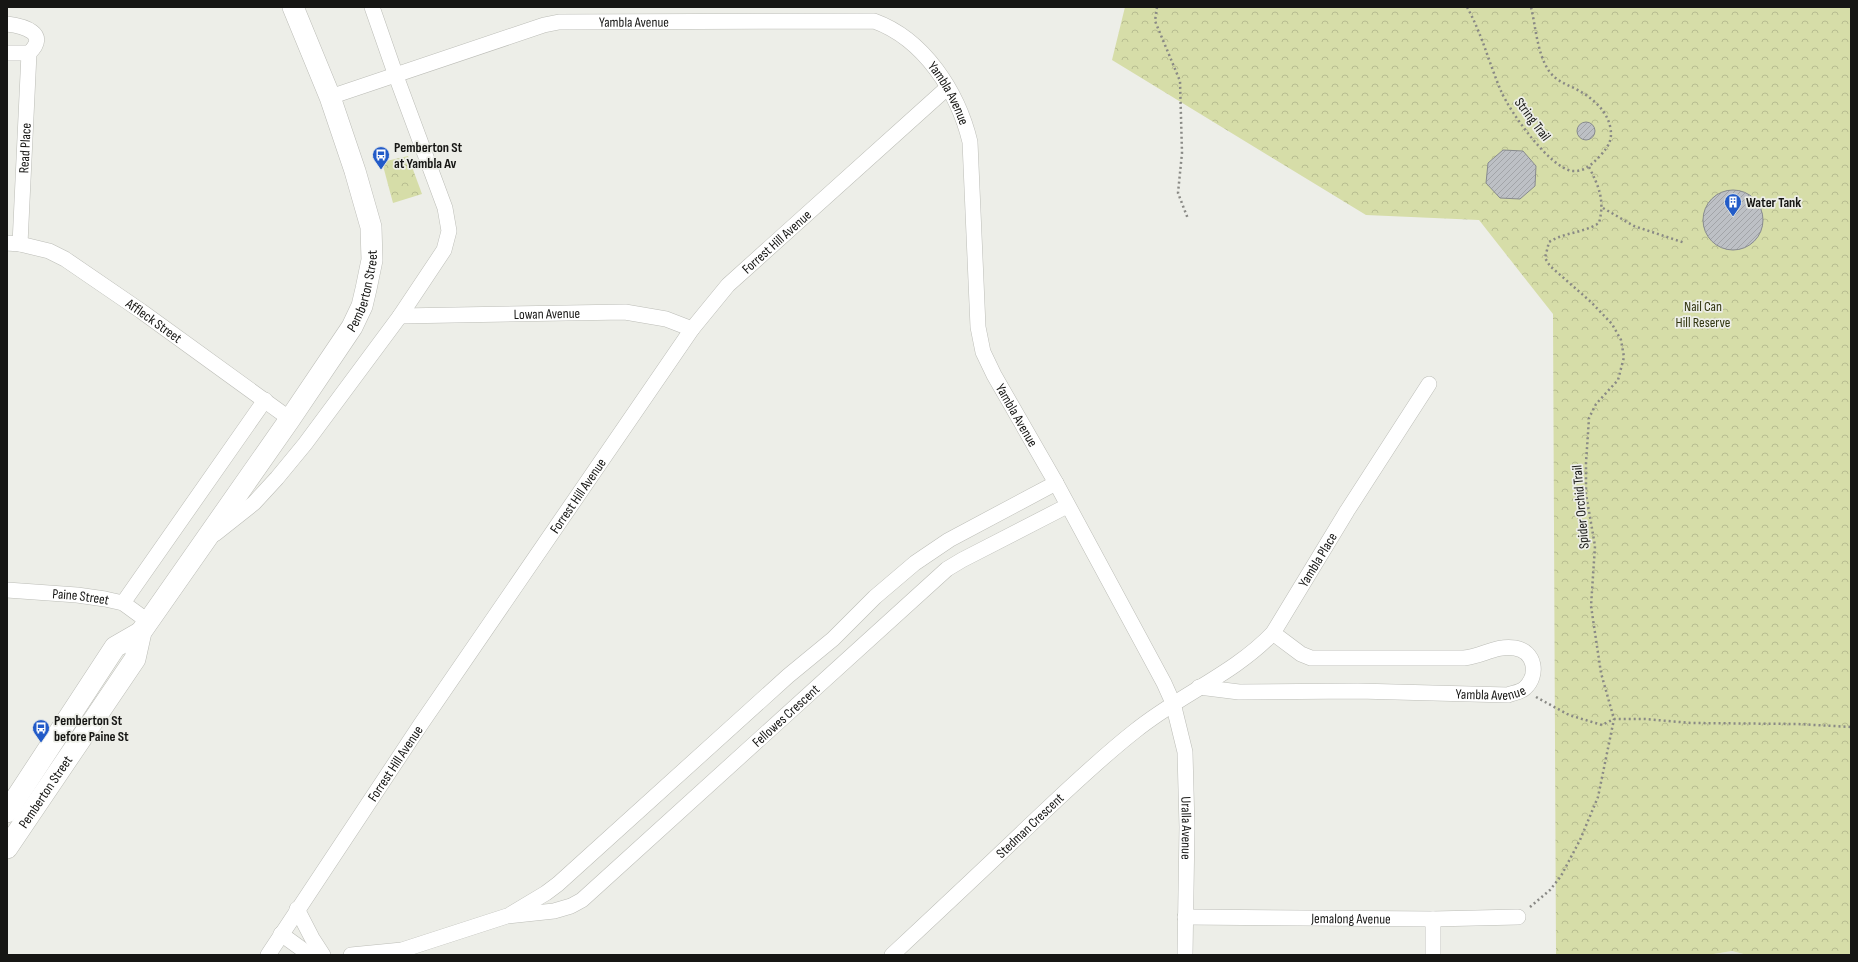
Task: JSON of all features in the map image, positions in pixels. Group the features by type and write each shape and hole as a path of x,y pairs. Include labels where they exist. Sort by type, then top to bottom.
{"main road":[{"name":"Pemberton Street","path":"7,848 29,798 135,659 145,627 290,419 352,327 362,306 372,260 371,227 355,171 330,97 293,7"},
{"name":"Pemberton Street","path":"7,812 29,798"}],"street":[{"name":"Pemberton Street","path":"204,543 254,503 305,444 400,316 440,258 448,240 449,231 445,208 372,7"},
{"name":"Yambla Avenue","path":"330,97 544,25 559,22 860,20 874,21 890,26 925,55 948,88 965,119 970,142 978,327 980,339 994,374 1056,483 1067,506 1164,683 1173,703"},
{"name":"Read Place","path":"7,24 32,30 36,35 34,49 29,53 14,244"},
{"path":"7,53 29,53"},
{"name":"Forrest Hill Avenue","path":"268,955 297,909 692,329 728,285 948,88"},
{"name":"Affleck Street","path":"14,244 50,251 78,267 290,419"},
{"name":"Lowan Avenue","path":"400,316 625,312 666,319 692,329"},
{"name":"Yambla Place","path":"1173,703 1242,661 1258,648 1273,632 1347,511 1429,384"},
{"path":"123,603 265,400"},
{"name":"Fellowes Crescent","path":"351,955 400,952 507,916 546,893 558,884 788,676 833,639 875,597 925,555 949,540 1056,483"},
{"name":"Fellowes Crescent","path":"507,916 554,911 582,900 947,569 1067,506"},
{"name":"Paine Street","path":"7,590 77,595 123,603 145,627"},
{"name":"Yambla Avenue","path":"1199,687 1239,692 1358,691 1508,695 1524,690 1532,676 1533,663 1529,656 1516,648 1503,647 1477,657 1464,658 1311,658 1301,654 1273,632"},
{"name":"Uralla Avenue","path":"1173,703 1181,732 1186,771 1184,955"},
{"name":"Stedman Crescent","path":"892,955 1096,763 1136,730 1173,703"},
{"path":"281,934 309,955 312,938 297,909"},
{"name":"Jemalong Avenue","path":"1185,917 1518,917"},
{"path":"1433,918 1433,955"}],"path":[{"path":"1157,7 1155,21 1180,81 1182,153 1178,193 1188,219"},
{"name":"String Trail","path":"1467,7 1484,43 1501,92 1517,120 1546,154 1563,168 1573,171 1589,167"},
{"path":"1531,7 1541,54 1549,71 1559,81 1578,90 1597,104 1607,115 1612,136 1608,146 1589,167 1599,187 1603,208 1634,226 1685,243"},
{"name":"Spider Orchid Trail","path":"1603,208 1600,222 1590,229 1558,236 1549,242 1545,258 1550,266 1591,302 1612,324 1621,340 1624,357 1618,380 1596,404 1589,418 1586,463 1586,494 1595,546 1591,606 1601,673 1614,719"},
{"path":"1524,690 1569,715 1602,725 1614,719 1645,719 1691,723 1798,724 1851,727"},
{"path":"1518,917 1550,890 1561,876 1580,840 1598,797 1614,719"}],"shaded area":[{"path":"1732,951 1747,955 1708,955"}],"green space":[{"name":"Nail Can Hill Reserve","path":"1125,7 1851,7 1851,955 1747,955 1732,951 1708,955 1556,955 1553,314 1479,220 1366,215 1112,60"},
{"path":"408,156 422,194 393,203 382,162"}],"building":[{"path":"1582,122 1590,122 1595,127 1593,138 1590,140 1582,140 1577,135 1577,127"},
{"path":"1503,150 1523,151 1536,166 1535,186 1520,199 1500,198 1486,183 1488,163"},
{"name":"Water Tank","path":"1727,190 1739,190 1755,198 1761,208 1763,220 1761,232 1755,242 1739,250 1727,250 1711,242 1703,226 1703,214 1711,198"}],"place":[{"name":"Pemberton St at Yambla Av","path":"381,170"},
{"name":"Water Tank","path":"1733,217"},
{"name":"Pemberton St before Paine St","path":"41,743"}]}
